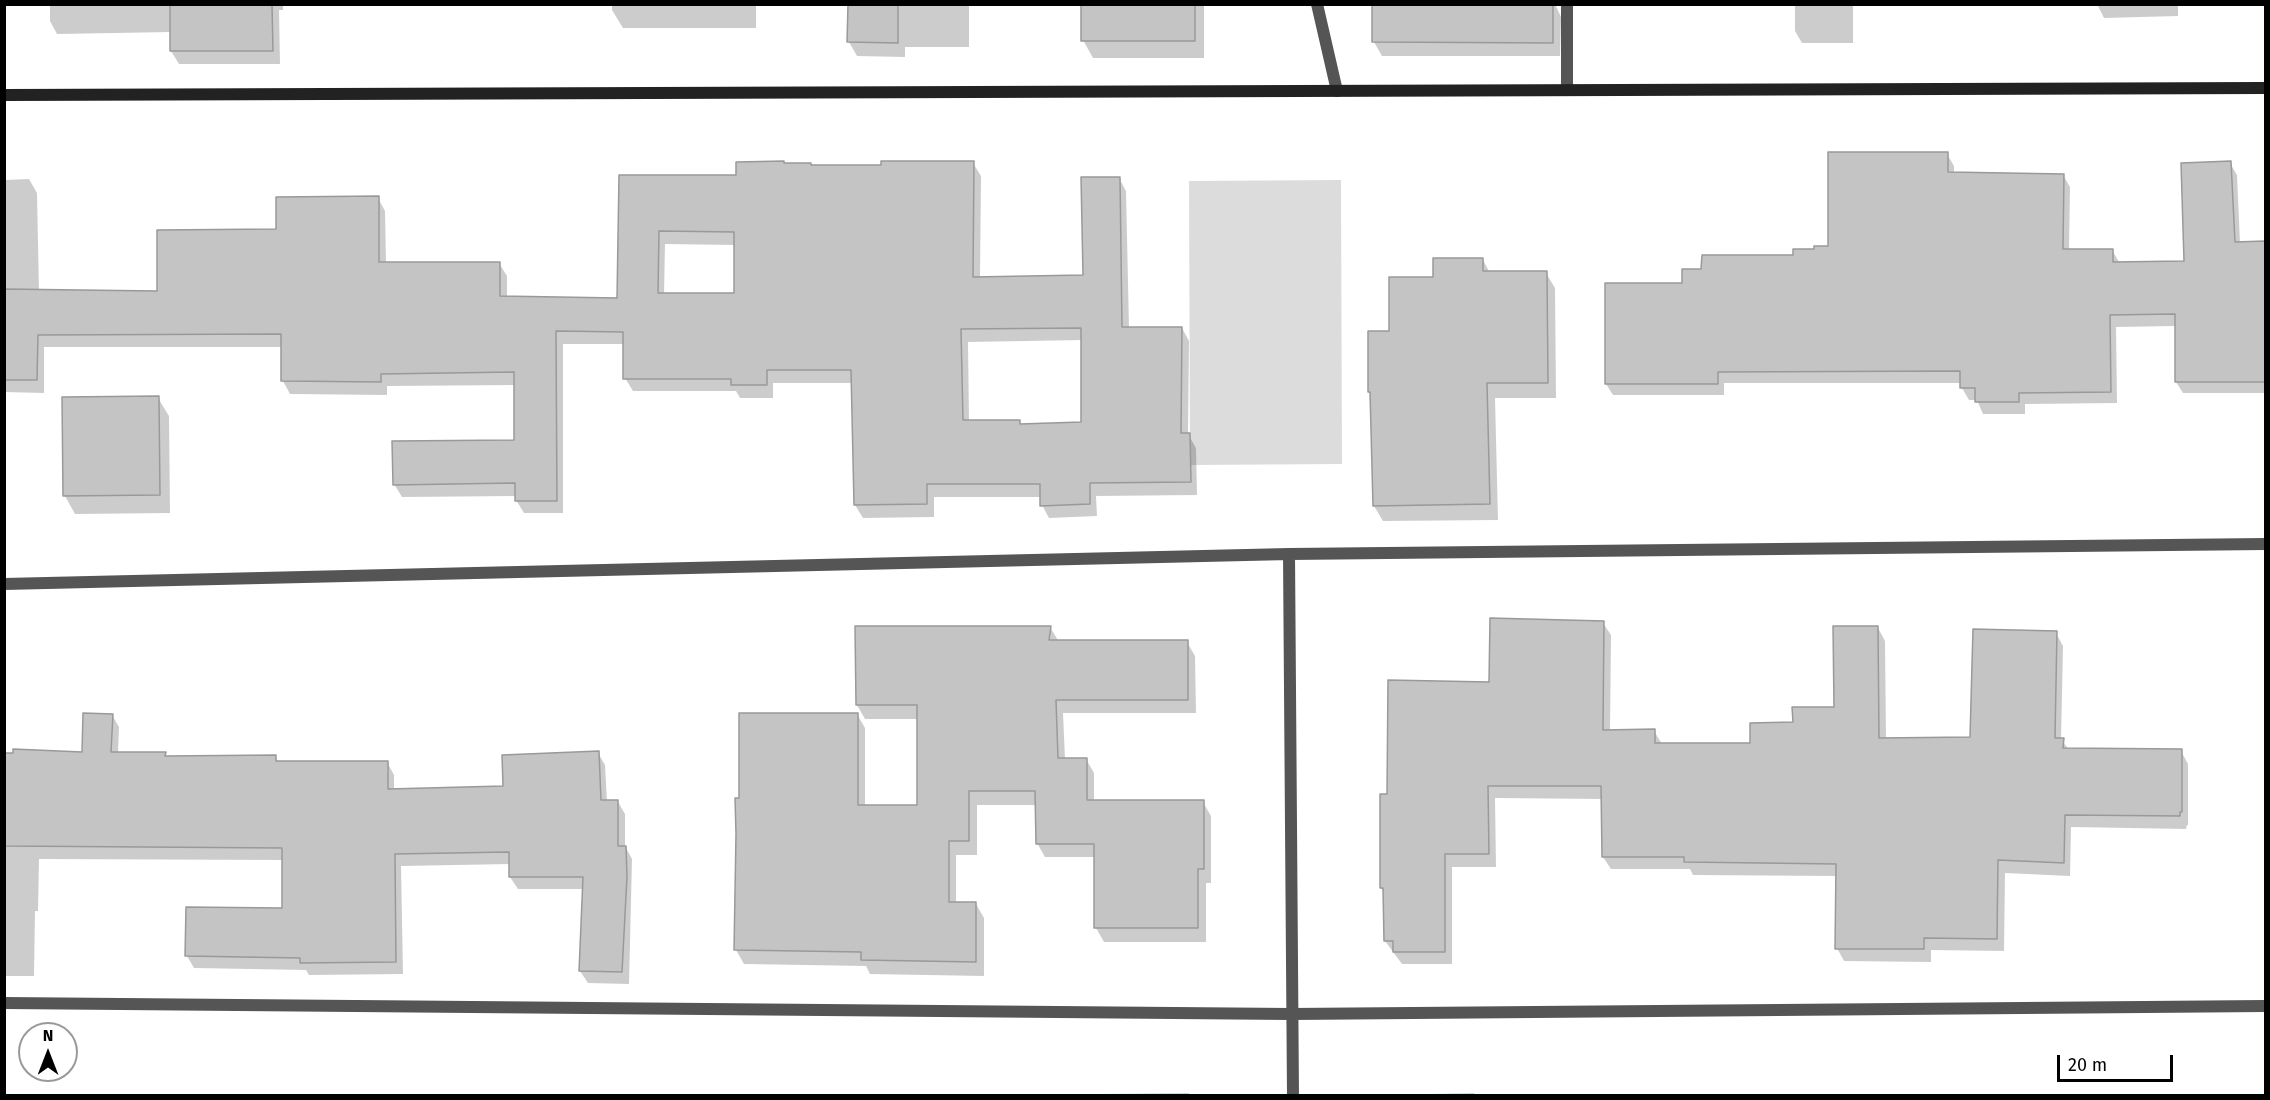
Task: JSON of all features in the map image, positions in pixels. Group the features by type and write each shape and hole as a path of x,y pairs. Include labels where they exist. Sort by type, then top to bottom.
{"street":[{"path":"1317,4 1337,91"},
{"path":"1567,4 1567,90"},
{"path":"4,95 2265,88"},
{"path":"4,584 1289,554 2265,544"},
{"path":"1289,554 1293,1095"},
{"path":"4,1003 1291,1014 2265,1006"}],"shaded area":[{"path":"1341,180 1342,464 1190,465 1189,181"}],"building":[{"path":"170,4 272,4 273,51 170,51"},
{"path":"848,4 898,4 898,43 847,42"},
{"path":"1081,4 1195,4 1195,41 1081,41"},
{"path":"1372,4 1553,4 1553,43 1372,42"},
{"path":"1828,152 1948,152 1948,172 2064,174 2063,249 2113,249 2113,262 2184,261 2181,163 2231,161 2235,242 2265,241 2265,382 2175,382 2175,314 2110,315 2111,392 2019,393 2019,402 1975,402 1975,388 1960,388 1960,371 1718,372 1718,384 1605,384 1605,283 1682,283 1682,269 1701,269 1702,255 1793,255 1793,249 1828,246"},
{"path":"784,161 784,163 811,163 811,165 881,165 881,161 974,161 973,277 1083,275 1081,177 1120,177 1122,327 1182,327 1181,433 1190,433 1191,482 1090,483 1090,504 1040,506 1040,484 927,484 927,504 854,505 851,370 767,370 767,385 731,385 731,379 623,379 623,332 556,331 557,501 515,501 515,483 393,485 392,441 514,440 514,372 381,374 381,382 281,381 281,334 38,335 37,380 4,380 4,289 157,291 157,230 276,229 276,197 379,196 379,262 500,262 500,296 617,298 619,175 736,175 736,162","holes":["659,231 734,232 734,293 658,293","1081,328 1081,422 1020,424 1020,420 963,420 961,329"]},
{"path":"1433,258 1483,258 1483,271 1547,271 1548,383 1487,383 1490,504 1373,506 1368,331 1389,331 1389,277 1433,277"},
{"path":"159,396 160,495 63,496 62,397"},
{"path":"1490,618 1604,621 1603,730 1655,729 1655,743 1750,743 1750,723 1793,722 1792,707 1834,707 1833,626 1878,626 1879,738 1970,737 1973,629 2057,631 2055,738 2064,738 2063,748 2182,749 2182,812 2180,816 2065,815 2064,863 1998,860 1997,939 1924,938 1924,949 1835,949 1836,864 1684,862 1684,857 1602,857 1601,786 1488,786 1489,854 1445,854 1445,952 1393,952 1393,941 1384,941 1383,888 1380,888 1380,794 1387,794 1388,680 1489,682"},
{"path":"855,626 1051,626 1049,640 1188,640 1188,700 1056,700 1058,758 1087,758 1087,800 1204,800 1204,869 1198,869 1198,928 1094,928 1094,844 1036,844 1035,791 969,791 969,841 949,841 949,902 976,902 976,962 861,960 861,952 734,950 735,798 739,798 739,713 858,713 858,805 917,805 917,705 856,705"},
{"path":"83,713 113,714 111,752 166,752 165,756 276,755 276,761 388,761 388,789 503,786 502,755 599,751 601,800 618,800 618,846 626,846 627,877 622,972 579,971 583,877 509,877 509,852 395,854 396,962 300,963 300,958 185,956 186,907 282,908 282,848 4,846 4,753 13,753 13,749 82,752"}]}
